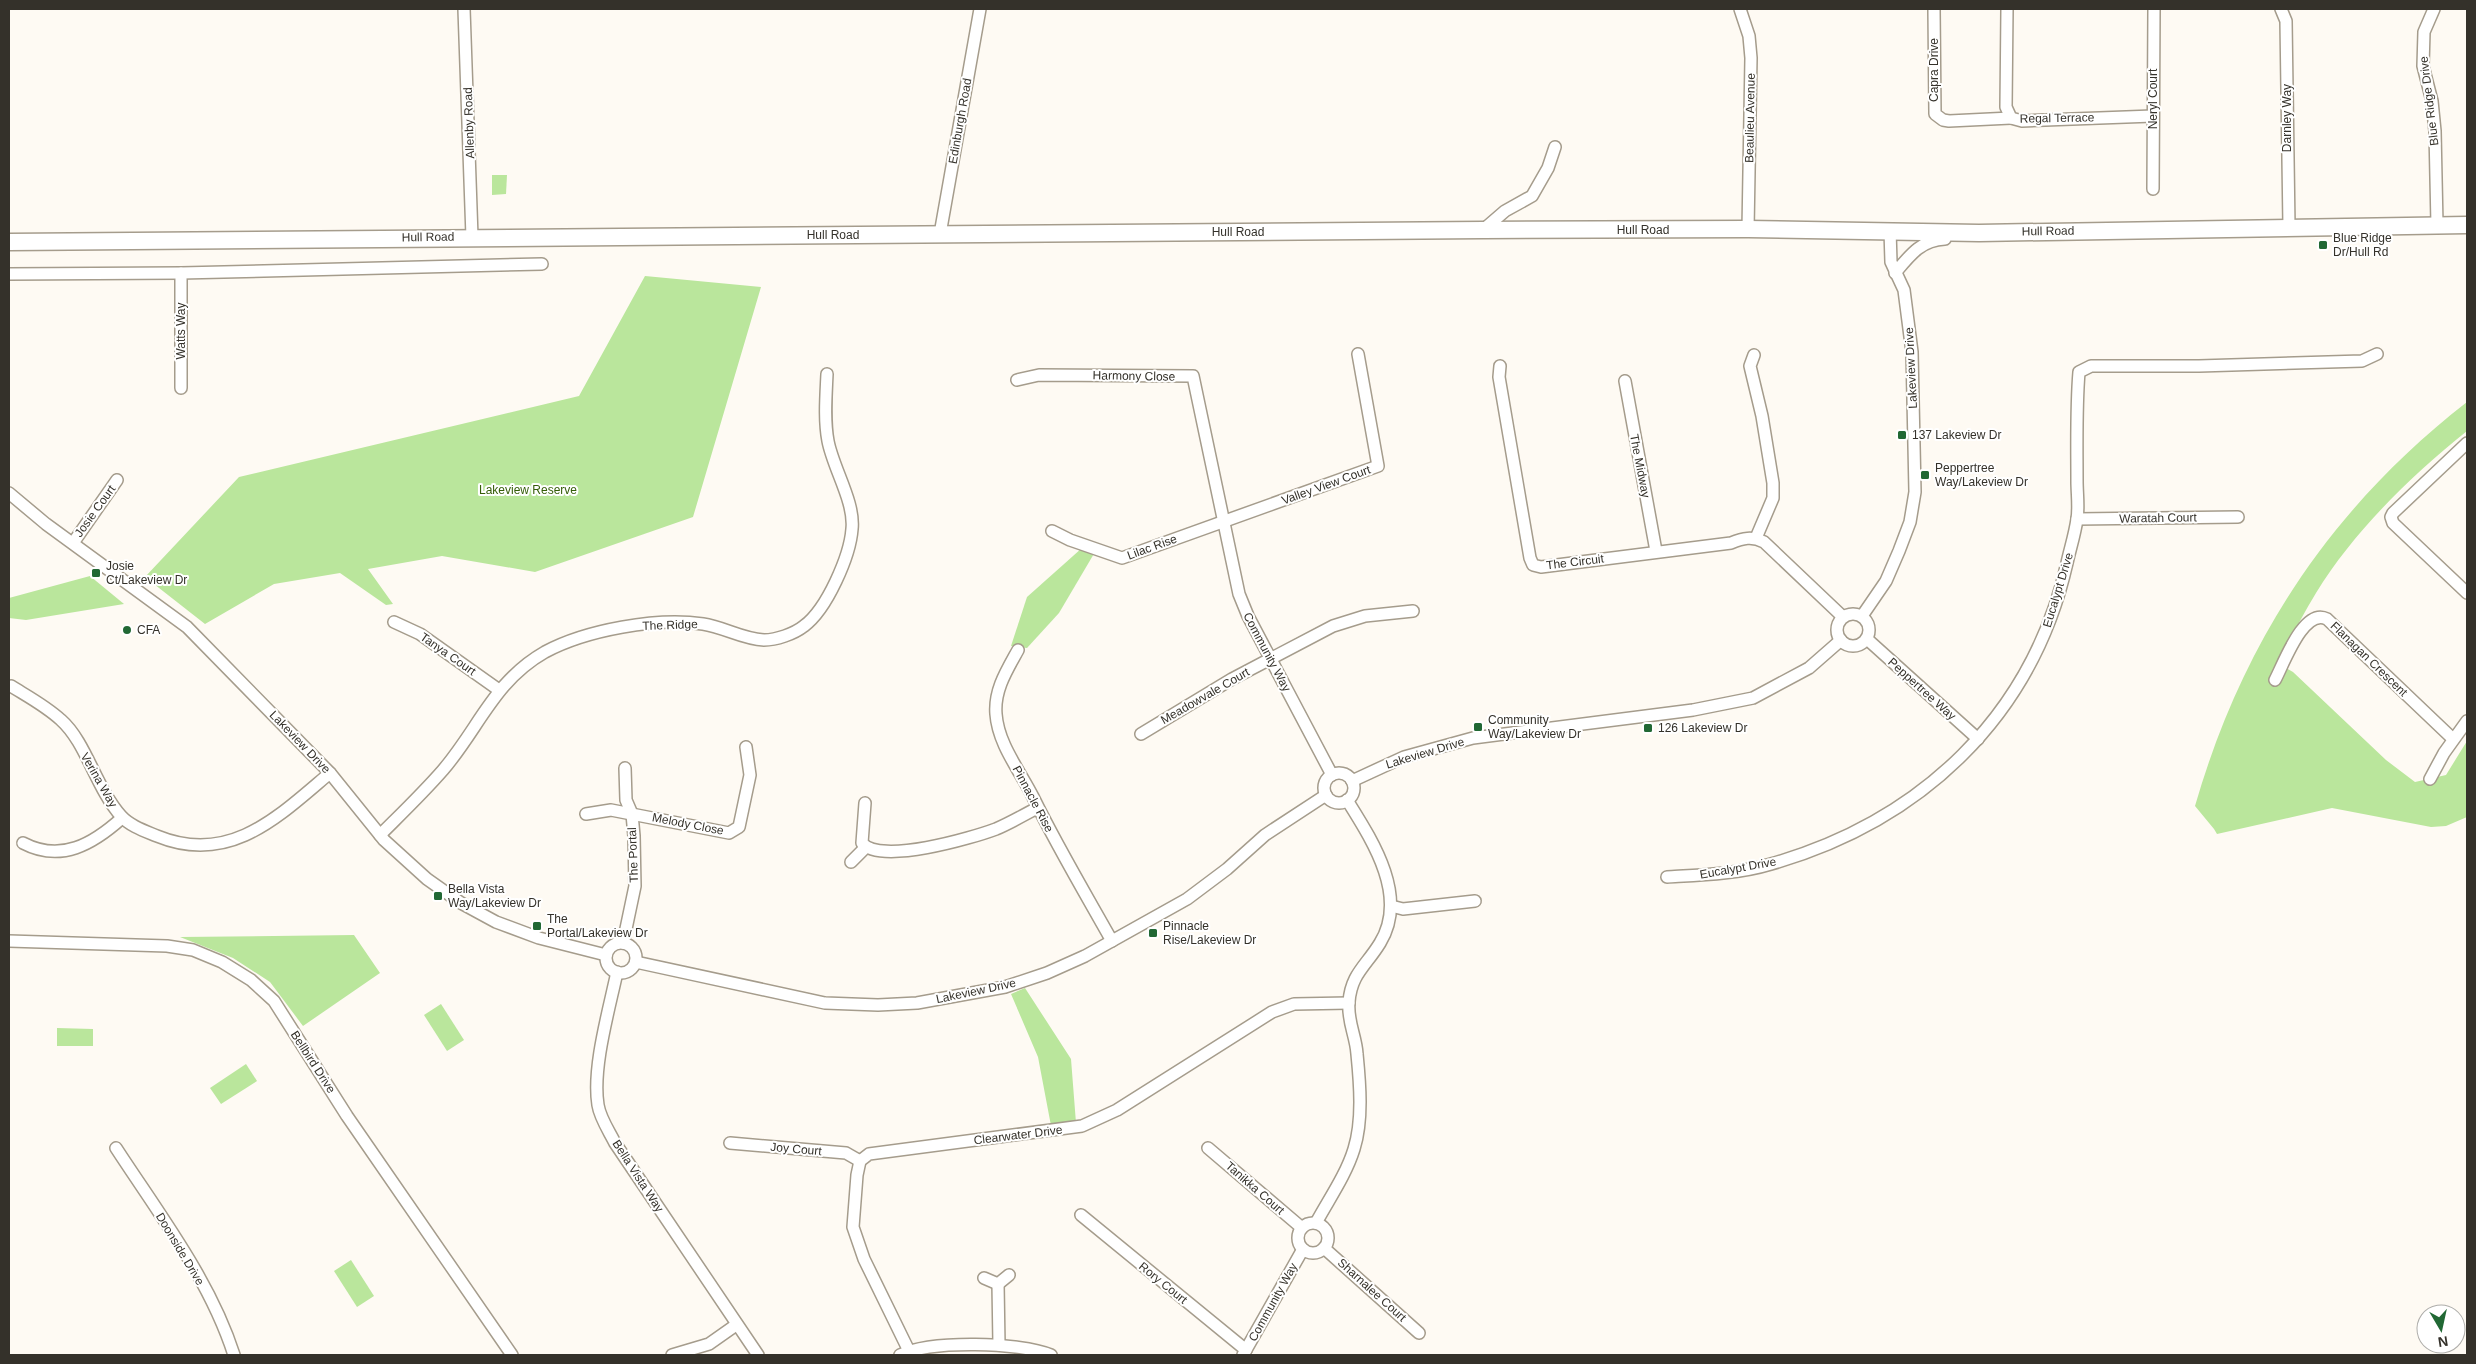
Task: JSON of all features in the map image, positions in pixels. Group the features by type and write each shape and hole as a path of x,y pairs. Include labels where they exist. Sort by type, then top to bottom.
{"main road":[{"name":"Hull Road","path":"9,242 1483,230 1748,229 1979,233 2467,225"}],"street":[{"name":"Allenby Road","path":"464,9 472,237"},
{"name":"Edinburgh Road","path":"940,234 980,9"},
{"name":"Beaulieu Avenue","path":"1740,9 1749,36 1750,58 1748,229"},
{"name":"Capra Drive","path":"1934,9 1935,114 1938,118 1949,121 2011,118"},
{"name":"Regal Terrace","path":"2007,9 2006,107 2011,118 2022,121 2153,116"},
{"name":"Neryl Court","path":"2153,189 2154,9"},
{"name":"Darnley Way","path":"2281,9 2286,21 2289,227"},
{"name":"Blue Ridge Drive","path":"2434,9 2424,32 2423,66 2432,101 2435,131 2436,225"},
{"path":"1483,230 1505,211 1532,196 1548,168 1555,147"},
{"name":"Lakeview Drive","path":"1862,616 1886,581 1900,551 1910,522 1915,492 1912,352 1904,290 1891,262 1890,230"},
{"path":"1895,272 1912,253 1928,241 1963,238 1979,233"},
{"path":"9,274 181,273 542,264"},
{"name":"Watts Way","path":"181,273 181,388"},
{"name":"Valley View Court","path":"1224,521 1378,466 1358,354"},
{"name":"Eucalypt Drive","path":"1666,877 1703,875 1770,865 1829,844 1872,824 1922,792 1978,739 2000,714 2039,649 2054,610 2077,519 2080,372 2091,366 2217,366 2362,361 2377,354"},
{"path":"1754,355 1750,366 1762,416 1773,483 1773,498 1756,538 1764,542 1844,617"},
{"name":"The Circuit","path":"1500,366 1499,377 1530,558 1533,565 1541,567 1731,543 1747,538 1756,538"},
{"name":"The Ridge","path":"380,835 444,769 499,690 516,671 546,652 610,630 670,622 703,624 746,638 765,640 786,636 804,626 819,610 836,579 848,552 853,527 828,441 827,374"},
{"name":"Harmony Close","path":"1017,380 1039,375 1193,376 1224,521"},
{"name":"The Midway","path":"1624,381 1656,551"},
{"path":"2467,442 2391,517 2393,523 2467,593"},
{"name":"Josie Court","path":"73,543 118,480"},
{"name":"Lakeview Drive","path":"9,493 187,627 330,773 380,835 405,860 461,903 496,922 539,938 606,955"},
{"name":"Waratah Court","path":"2077,519 2238,517"},
{"name":"Lilac Rise","path":"1052,531 1077,543 1122,558 1224,521"},
{"name":"Community Way","path":"1224,521 1238,594 1270,659 1332,775"},
{"name":"Meadowvale Court","path":"1140,734 1232,679 1333,626 1365,616 1413,611"},
{"path":"1853,614 1862,616 1868,624 1867,638 1854,646 1841,640 1837,630 1844,617 1853,614"},
{"name":"Flanagan Crescent","path":"2275,680 2307,622 2314,617 2321,616 2331,623 2453,739"},
{"name":"Tanya Court","path":"394,622 420,634 499,690"},
{"name":"Peppertree Way","path":"1867,638 1978,739"},
{"name":"Lakeview Drive","path":"1352,780 1404,757 1473,738 1692,710 1753,698 1810,668 1841,640"},
{"name":"Pinnacle Rise","path":"1018,650 1000,684 996,715 1008,752 1037,808 1112,940"},
{"name":"Verina Way","path":"11,686 62,720 75,736 107,798 122,818 170,842 198,846 222,843 247,836 272,822 330,773"},
{"path":"2430,779 2453,739 2467,721"},
{"name":"Melody Close","path":"586,814 611,810 729,832 739,827 750,775 746,747"},
{"name":"The Portal","path":"623,942 635,886 632,814 626,800 625,768"},
{"path":"1342,773 1352,780 1353,792 1347,800 1336,802 1326,795 1325,782 1332,775 1342,773"},
{"name":"Lakeview Drive","path":"636,962 825,1003 878,1005 917,1003 1005,987 1078,960 1187,899 1227,869 1265,835 1326,795"},
{"path":"1316,1223 1349,1163 1358,1130 1360,1113 1357,1054 1350,1027 1349,1003 1354,979 1386,932 1391,906 1389,886 1372,839 1347,800"},
{"path":"865,803 862,843 866,847 894,850 939,845 998,828 1037,808"},
{"path":"22,844 38,851 68,850 104,834 122,818"},
{"path":"851,862 866,847"},
{"path":"1391,906 1403,909 1475,901"},
{"name":"Bellbird Drive","path":"9,941 167,946 193,950 222,962 251,980 274,1001 347,1116 512,1355"},
{"path":"623,942 634,950 636,962 628,971 617,972 608,966 606,955 610,947 623,942"},
{"name":"Bella Vista Way","path":"617,972 596,1088 598,1106 605,1125 616,1143 736,1325 758,1355"},
{"name":"Clearwater Drive","path":"860,1161 869,1154 1082,1126 1117,1110 1272,1012 1294,1004 1349,1003"},
{"name":"Joy Court","path":"730,1143 846,1153 860,1161"},
{"name":"Doonside Drive","path":"116,1148 189,1262 226,1330 234,1355"},
{"name":"Tanikka Court","path":"1208,1148 1302,1228"},
{"path":"860,1161 853,1227 864,1259 904,1353 924,1348 999,1345 1022,1347 1051,1355"},
{"name":"Rory Court","path":"1081,1216 1245,1353"},
{"path":"1316,1223 1325,1229 1328,1239 1324,1248 1318,1253 1310,1253 1303,1249 1299,1243 1298,1235 1302,1228 1308,1224 1316,1223"},
{"name":"Sharnalee Court","path":"1324,1248 1419,1332"},
{"name":"Community Way","path":"1245,1353 1303,1249"},
{"path":"998,1284 1009,1275"},
{"path":"984,1278 998,1284"},
{"path":"998,1284 999,1345"},
{"path":"672,1355 709,1344 736,1325"}],"green space":[{"path":"492,175 507,175 506,194 492,195"},
{"name":"Lakeview Reserve","path":"645,276 761,287 693,517 535,572 442,556 368,569 393,604 386,605 340,573 274,584 205,624 145,577 239,477 579,396"},
{"path":"2467,402 2467,431 2425,467 2366,526 2331,570 2316,593 2277,663 2293,672 2386,760 2415,782 2446,775 2467,741 2467,817 2446,826 2431,827 2332,808 2217,834 2195,806 2215,745 2239,688 2266,633 2298,582 2334,533 2374,486 2418,443"},
{"path":"1082,548 1095,552 1059,613 1027,648 1011,646 1027,597"},
{"path":"90,576 124,604 26,620 9,618 9,598"},
{"path":"354,935 380,973 303,1026 270,982 233,958 180,937"},
{"path":"1025,988 1071,1059 1076,1123 1052,1131 1038,1057 1011,994"},
{"path":"441,1004 464,1040 447,1051 424,1015"},
{"path":"57,1028 93,1029 93,1046 57,1046"},
{"path":"246,1064 257,1081 221,1104 210,1088"},
{"path":"351,1260 374,1296 357,1307 334,1271"}],"place":[{"name":"Blue Ridge Dr/Hull Rd","path":"2323,245"},
{"name":"137 Lakeview Dr","path":"1902,435"},
{"name":"Peppertree Way/Lakeview Dr","path":"1925,475"},
{"name":"Josie Ct/Lakeview Dr","path":"96,573"},
{"name":"CFA","path":"127,630"},
{"name":"Community Way/Lakeview Dr","path":"1478,727"},
{"name":"126 Lakeview Dr","path":"1648,728"},
{"name":"Bella Vista Way/Lakeview Dr","path":"438,896"},
{"name":"The Portal/Lakeview Dr","path":"537,926"},
{"name":"Pinnacle Rise/Lakeview Dr","path":"1153,933"}]}
